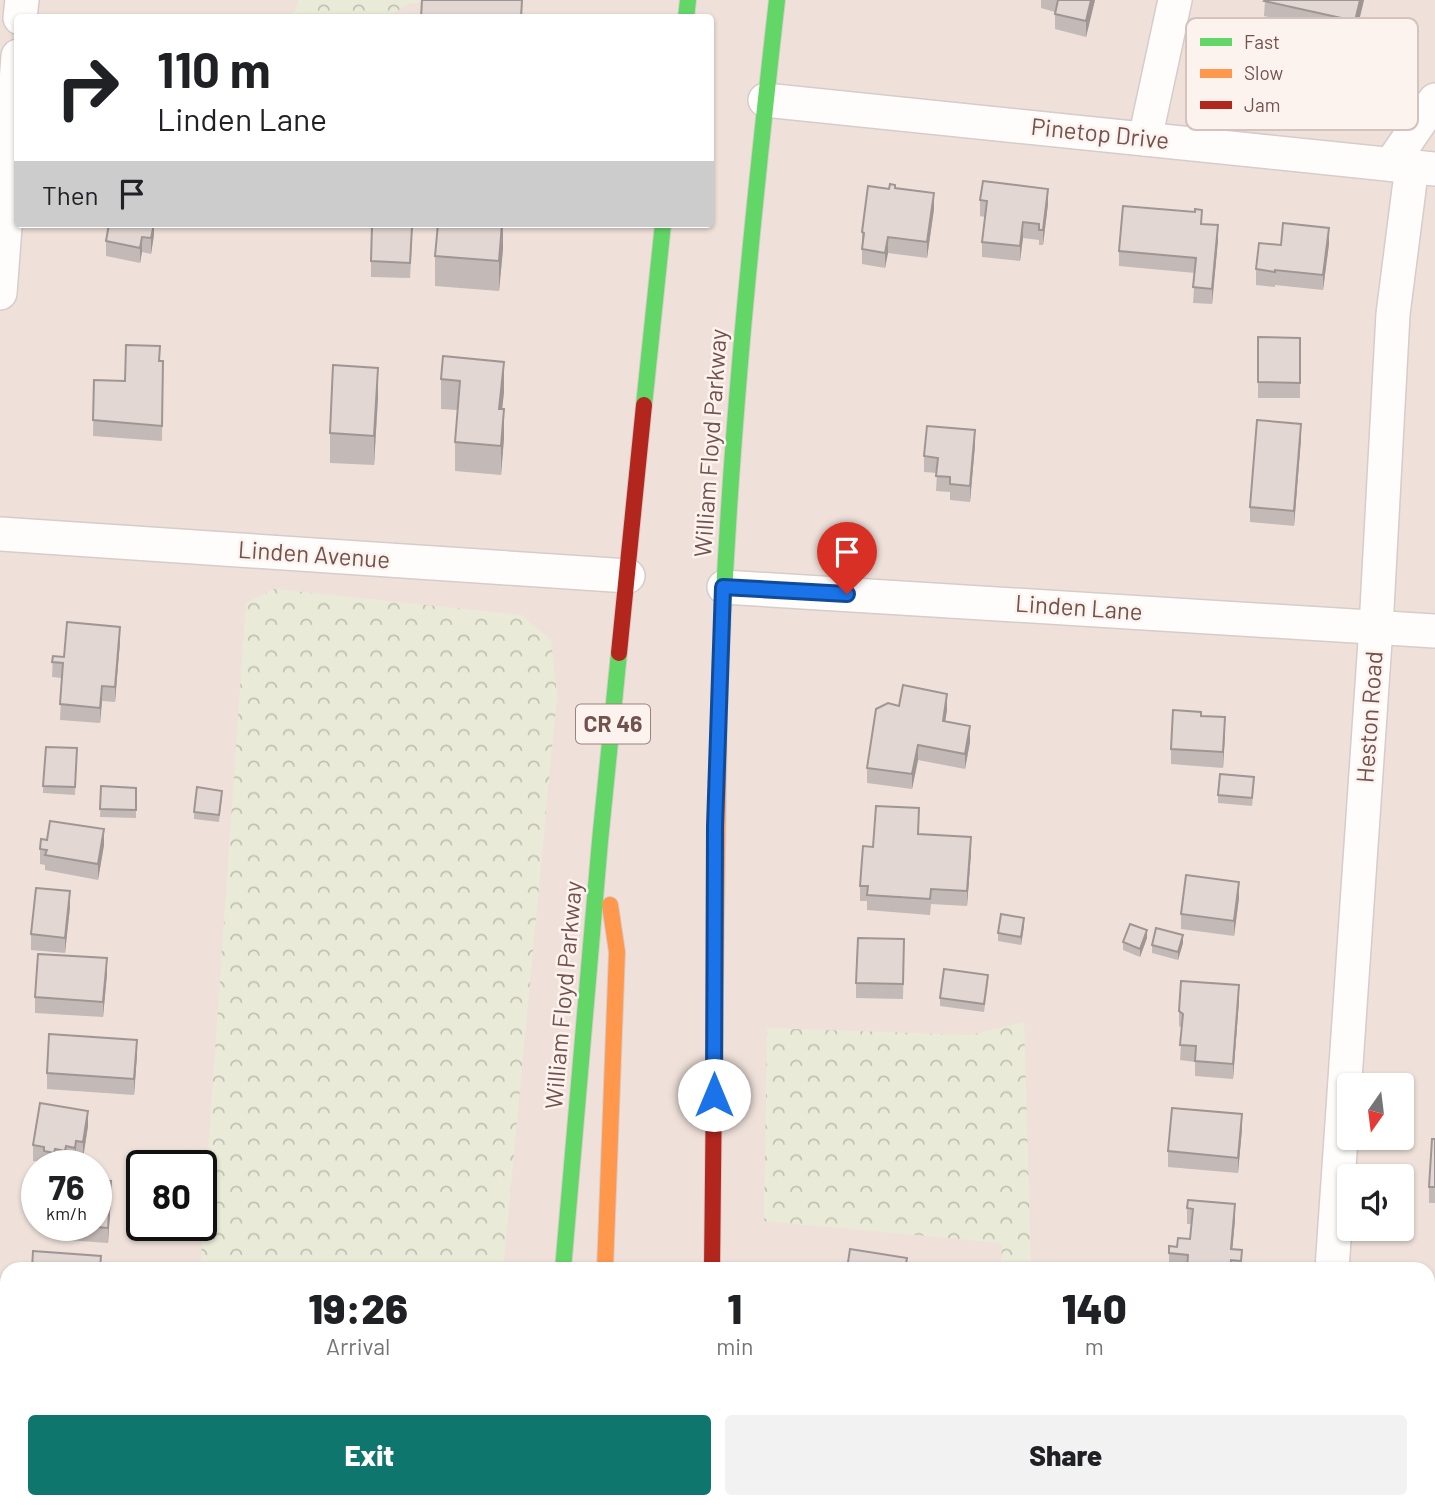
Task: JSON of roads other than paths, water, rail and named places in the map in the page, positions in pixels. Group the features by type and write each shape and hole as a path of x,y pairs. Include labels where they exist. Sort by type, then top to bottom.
{"highway":[{"name":"William Floyd Parkway","path":"712,1262 715,826 723,587 749,244 777,0"},
{"name":"William Floyd Parkway","path":"564,1262 600,841 663,228"},
{"path":"600,841 617,952 605,1262"}],"street":[{"path":"1144,139 1175,0"},
{"name":"Pinetop Drive","path":"765,100 1413,166"},
{"name":"Heston Road","path":"1332,1262 1376,626 1393,314 1413,166 1435,100"},
{"path":"0,293 14,109"},
{"name":"Linden Avenue","path":"0,534 628,576"},
{"name":"Linden Lane","path":"723,587 1435,631"}]}
